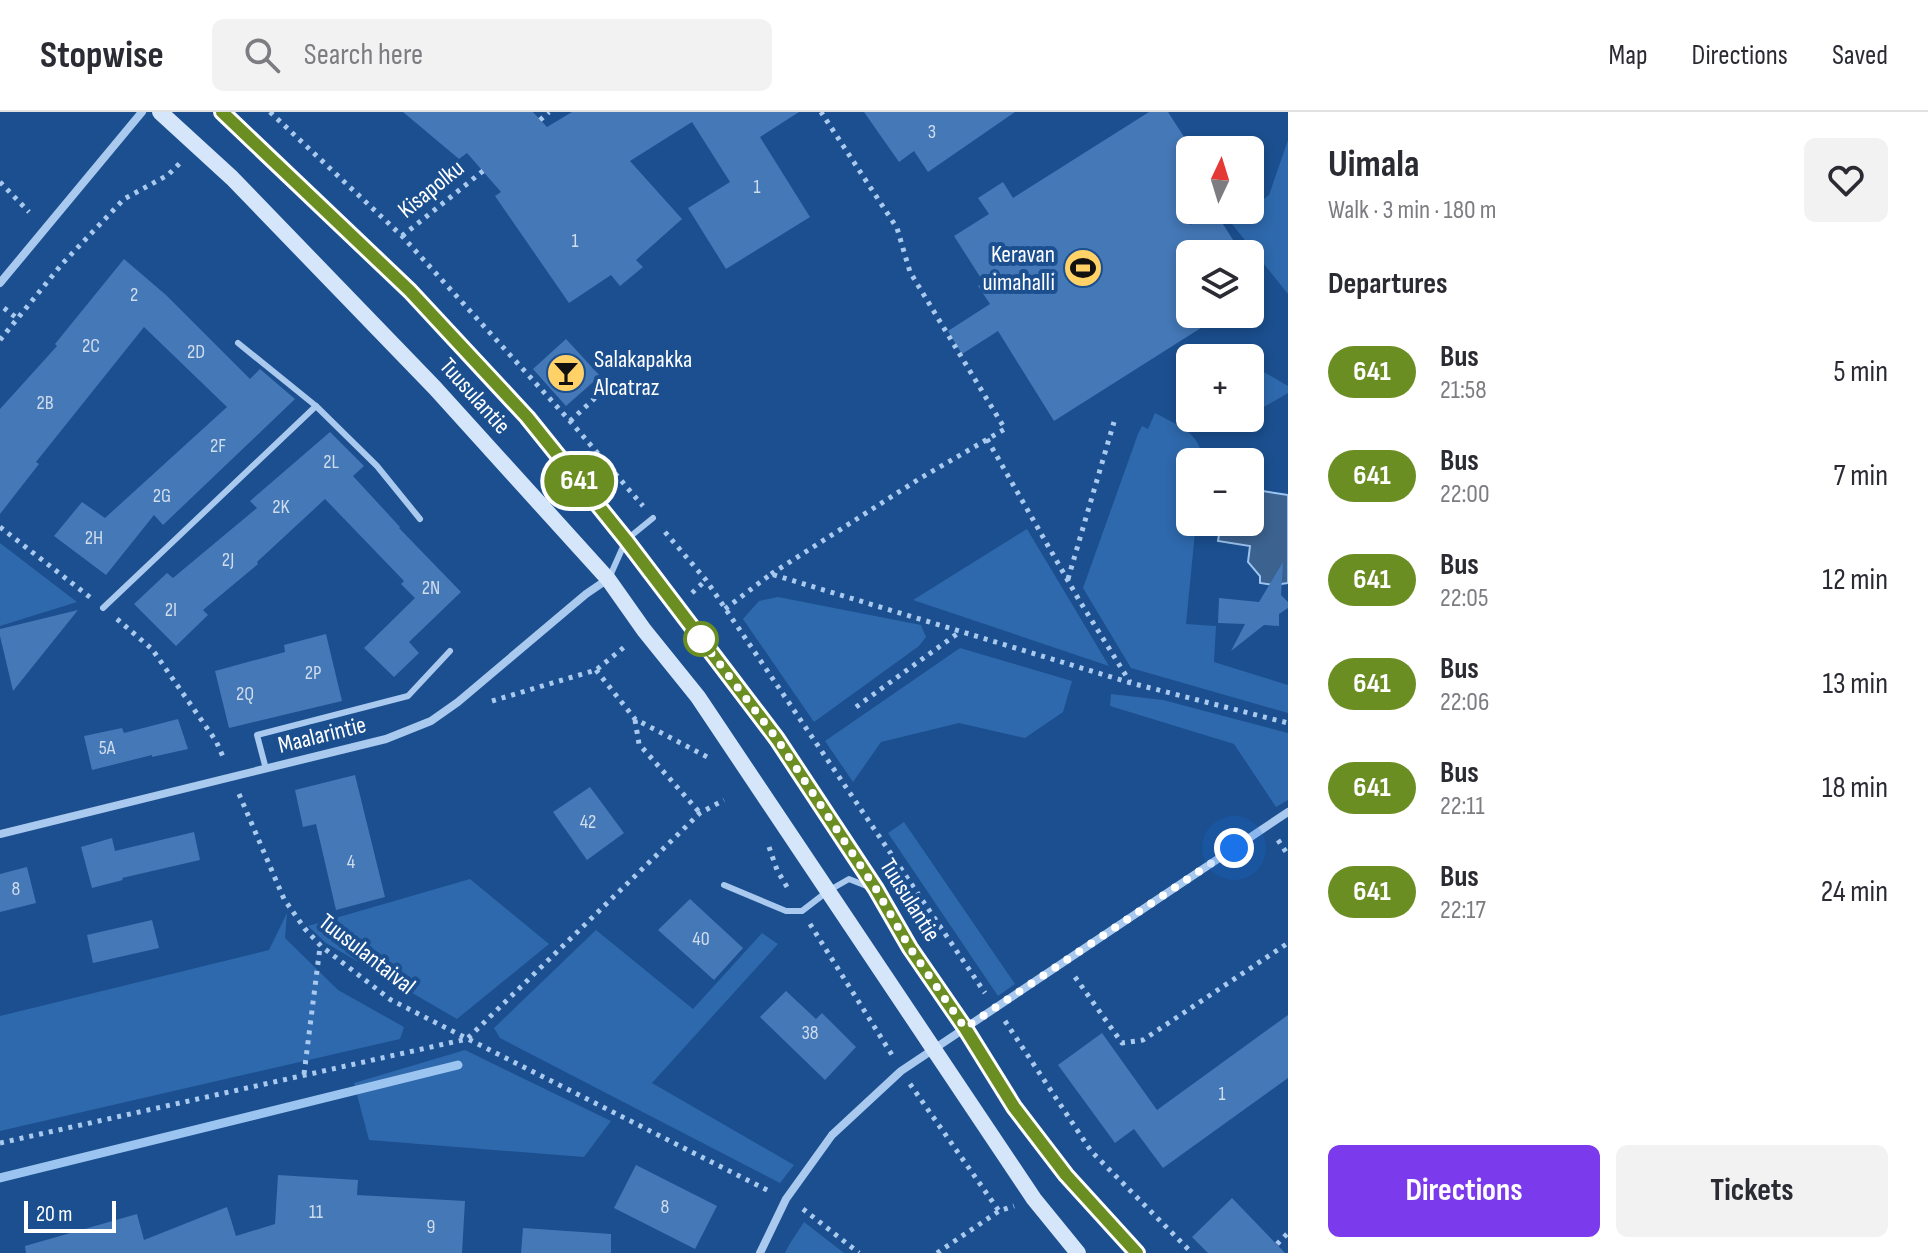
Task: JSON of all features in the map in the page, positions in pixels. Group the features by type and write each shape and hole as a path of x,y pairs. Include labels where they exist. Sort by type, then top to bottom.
{"main road":[{"name":"Tuusulantie","path":"160,112 232,178 435,388 608,579 698,697 1034,1199 1078,1253"},
{"name":"Tuusulantie","path":"222,112 410,291 527,417 626,540 777,739 1014,1107 1066,1175 1137,1253"}],"street":[{"path":"0,283 142,112"},
{"name":"Maalarintie","path":"0,834 386,739 431,721 608,579"},
{"path":"760,1253 786,1199 832,1135 901,1071 1288,812"}],"lane":[{"path":"238,343 316,406 377,466 420,519"},
{"path":"103,608 316,406"},
{"path":"608,579 626,540 653,518"},
{"path":"266,770 257,735 408,696 450,651"},
{"path":"724,885 786,911 802,911 849,879 876,889"}],"path":[{"path":"540,120 549,112"},
{"path":"725,609 845,524 1005,429 910,272 897,228 821,112"},
{"path":"0,340 62,264 124,199 168,175 197,145"},
{"name":"Kisapolku","path":"402,236 483,171"},
{"path":"0,182 29,212"},
{"path":"4,308 18,319"},
{"path":"570,421 606,388"},
{"path":"553,403 559,397"},
{"path":"1068,580 1114,422"},
{"path":"987,439 1131,683"},
{"name":"Tuusulantaival","path":"0,527 152,649 216,741 284,899 321,946 391,1000 786,1199 859,1253"},
{"path":"771,574 1131,683 1288,723"},
{"path":"676,607 706,580"},
{"path":"458,702 485,704 596,670 644,630"},
{"path":"856,707 961,631"},
{"path":"635,719 639,744 700,813"},
{"path":"0,1143 467,1039 700,813 724,800"},
{"path":"1276,836 1288,855"},
{"path":"1073,973 1122,1043 1143,1040 1288,943"},
{"path":"304,1074 321,946"},
{"path":"995,1008 1091,1151 1192,1253"},
{"path":"937,1253 999,1211 1034,1199"},
{"path":"1277,1244 1288,1233"}],"shaded area":[{"path":"1288,140 1288,294 1264,264 1264,240 1245,240 1232,224 1264,224 1264,199 1269,195"},
{"path":"1264,372 1288,386 1288,393 1264,407"},
{"path":"1155,413 1176,424 1176,432 1188,432 1200,448 1176,448 1176,536 1195,536 1186,624 1216,626 1214,662 1288,685 1288,713 1131,668 1083,588 1138,434 1142,426 1148,429"},
{"path":"1264,491 1288,495 1288,583 1260,583 1260,576 1248,562 1250,546 1218,541 1219,536 1264,536"},
{"path":"1027,529 1109,666 913,600"},
{"path":"0,543 77,602 0,626"},
{"path":"778,597 921,625 926,637 919,646 814,722 743,619 759,601"},
{"path":"960,648 1072,681 1063,712 1025,738 959,723 881,742 853,782 825,741"},
{"path":"1111,694 1163,700 1288,733 1288,800 1276,807 1234,744 1110,706"},
{"path":"904,822 1015,984 998,996 888,833"},
{"path":"470,879 549,944 457,1019 326,943 308,926"},
{"path":"287,913 285,938 338,990 404,1027 400,1039 0,1131 0,1016 269,950"},
{"path":"596,930 693,1009 762,933 778,944 652,1083 794,1165 780,1183 500,1038 494,1028"},
{"path":"465,1050 611,1121 584,1157 369,1140 354,1083"},
{"path":"804,1222 844,1253 785,1253"}],"building":[{"path":"403,112 533,112 547,127 572,112 799,112 760,137 810,217 726,269 688,208 730,182 692,122 630,161 682,219 636,260 643,267 620,286 611,275 569,303 495,196 501,192 467,153 459,159"},
{"path":"864,112 1015,112 928,172 914,151 899,162"},
{"name":"Keravan uimahalli","path":"1149,112 1168,112 1184,136 1176,136 1176,224 1223,224 1233,240 1176,240 1176,328 1201,328 1054,421 998,331 962,354 948,331 990,304 978,286 984,283 954,236 989,214 978,198 1003,182 1013,198"},
{"path":"124,259 166,295 250,379 260,369 295,399 163,525 154,515 106,575 54,536 82,502 105,518 227,407 144,327 36,462 39,464 0,514 0,409 57,346 55,344"},
{"name":"Salakapakka Alcatraz","path":"566,339 600,376 566,406 533,369"},
{"path":"330,432 364,466 353,476 461,592 409,642 419,653 394,677 364,648 415,598 401,584 404,581 325,499 258,564 203,610 208,615 176,646 134,604 167,573 173,578 257,508 250,501"},
{"path":"1283,562 1281,595 1288,602 1288,608 1279,614 1279,626 1264,625 1231,651 1245,624 1218,623 1219,598 1259,602"},
{"path":"78,610 13,691 0,629"},
{"path":"326,634 342,701 229,728 215,671 285,652 284,645"},
{"path":"178,719 188,749 92,770 84,736 122,728 124,733"},
{"path":"355,775 385,897 336,910 316,824 303,827 295,790"},
{"path":"590,787 624,833 587,860 553,812"},
{"path":"194,832 200,860 92,888 81,847 112,838 115,851"},
{"path":"27,867 36,903 0,912 0,874"},
{"path":"690,899 743,948 714,980 658,930"},
{"path":"152,920 159,948 93,963 87,935"},
{"path":"786,991 816,1019 822,1013 856,1047 825,1080 760,1017"},
{"path":"1288,1015 1288,1078 1163,1168 1134,1129 1115,1143 1058,1065 1102,1033 1157,1110"},
{"path":"636,1165 717,1206 695,1249 614,1208"},
{"path":"278,1175 358,1180 357,1195 465,1201 462,1253 26,1253 25,1246 137,1214 144,1240 227,1207 236,1236 275,1224"},
{"path":"1232,1198 1285,1253 1208,1253 1192,1237"},
{"path":"523,1228 611,1234 611,1253 521,1253"}],"waterway":[{"path":"0,1178 458,1065"}],"bus line":[{"name":"641","path":"222,112 410,291 527,417 626,540 777,739 1014,1107 1066,1175 1137,1253"}],"place":[{"name":"Keravan uimahalli","path":"1083,268"},
{"name":"Salakapakka Alcatraz","path":"566,373"}],"route":[{"path":"701,639 693,629 777,739 876,889 910,948 965,1028 1234,848"}]}
